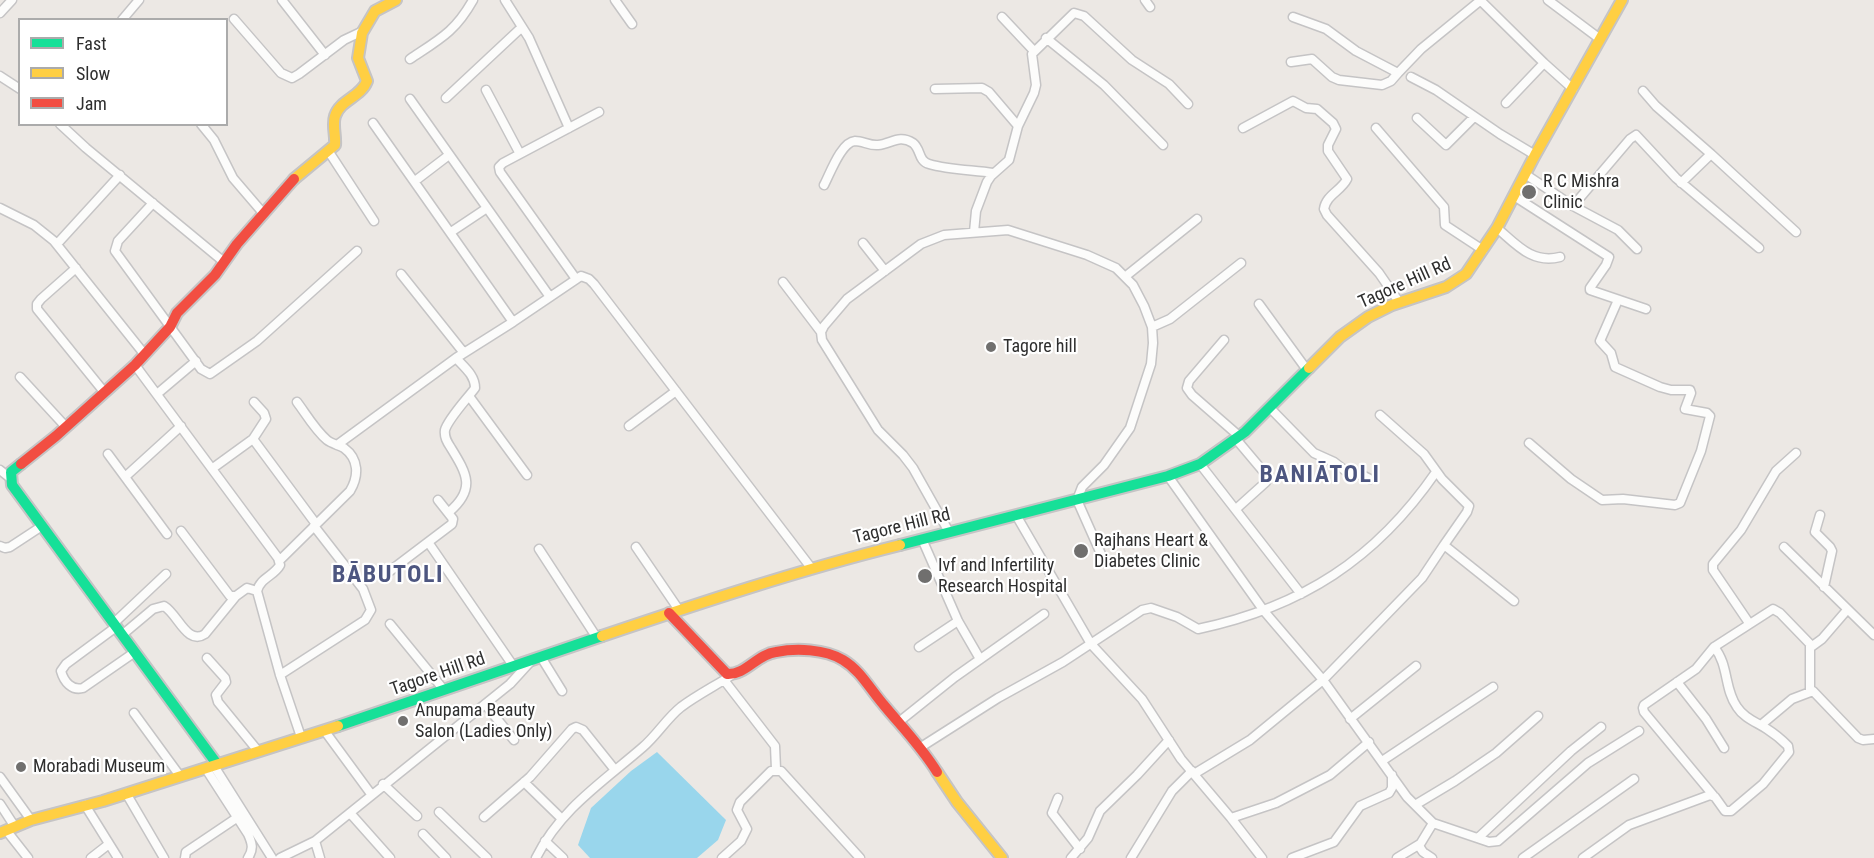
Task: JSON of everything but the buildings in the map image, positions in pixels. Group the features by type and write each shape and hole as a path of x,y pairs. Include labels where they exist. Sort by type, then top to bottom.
{"main road":[{"path":"213,766 118,628 12,485 11,472 105,393 145,355 170,327 177,313 215,274 262,213 293,180 335,145 337,138 335,116 363,90 367,82 358,60 358,49 366,23 383,3 396,0"},
{"name":"Tagore Hill Rd","path":"7,830 31,820 85,806 324,730 674,611 812,569 1168,476 1200,464 1238,437 1340,337 1355,326 1399,302 1446,287 1466,274 1497,228 1622,0"},
{"path":"674,611 728,678 771,652 834,655 855,668 921,747 951,794 1002,858"}],"street":[{"path":"0,13 12,0"},
{"path":"124,18 139,0"},
{"path":"282,0 325,55"},
{"path":"410,59 455,27 473,0"},
{"path":"505,0 522,27 569,128"},
{"path":"615,0 632,24"},
{"path":"1291,62 1312,59 1335,79 1382,85 1391,81 1421,49 1481,0 1573,89"},
{"path":"1548,0 1600,39"},
{"path":"974,232 976,211 987,182 993,173 1009,160 1018,126 1036,85 1031,58 1034,51 1074,13 1079,13 1132,60 1169,84 1188,104"},
{"path":"1002,17 1034,51"},
{"path":"1293,17 1326,29 1356,51 1398,73"},
{"path":"234,19 286,76 292,78 344,40 363,32"},
{"path":"446,98 522,27"},
{"path":"1046,38 1104,85 1163,145"},
{"path":"1506,103 1544,63"},
{"path":"0,76 18,87"},
{"path":"1411,77 1436,90 1535,155"},
{"path":"935,89 982,88 989,92 1018,126"},
{"path":"486,90 520,154"},
{"path":"1643,91 1656,106 1796,232"},
{"path":"410,99 550,297"},
{"path":"1244,128 1293,101 1306,108 1317,109 1333,123 1336,129 1328,145 1328,151 1347,179 1344,185 1328,199 1324,209 1379,273 1399,302"},
{"path":"576,279 500,172 499,167 598,112"},
{"path":"1417,118 1446,146 1474,117"},
{"path":"373,123 513,322"},
{"path":"62,126 224,262"},
{"path":"203,126 214,140 233,178 262,213"},
{"path":"1376,128 1444,207 1444,225 1483,250"},
{"path":"1573,206 1600,171 1634,135 1641,138 1681,183 1759,248"},
{"path":"824,185 842,151 847,144 854,141 875,146 892,140 903,140 916,147 921,158 930,164 993,173"},
{"path":"329,152 374,221"},
{"path":"1681,183 1711,154"},
{"path":"415,181 449,155"},
{"path":"1525,174 1573,206 1618,230 1637,249"},
{"path":"57,244 120,175"},
{"path":"1514,196 1608,256 1606,265 1589,289 1646,309"},
{"path":"153,203 118,241 115,251 206,373 215,372 257,341 357,251"},
{"path":"0,208 46,233 57,244 145,355"},
{"path":"451,232 487,208"},
{"path":"1126,276 1197,219"},
{"path":"1497,228 1530,255 1550,260 1560,257"},
{"path":"821,333 829,318 847,299 921,244 944,235 1008,230 1019,232 1099,259 1126,276 1144,306 1152,327 1151,364 1133,419 1104,465 1082,487 1077,500 1105,563"},
{"path":"863,243 885,271"},
{"path":"1152,327 1170,319 1241,263"},
{"path":"76,268 41,299 37,309 105,393"},
{"path":"401,274 460,356 475,382 475,388 447,426 445,433 447,441 462,466 467,487 464,497 449,512"},
{"path":"337,445 460,356 581,276 594,284 812,569"},
{"path":"783,282 821,333 822,340 878,429 913,468 949,532"},
{"path":"1529,444 1571,479 1602,500 1679,504 1701,451 1710,416 1707,413 1685,409 1690,390 1671,390 1660,387 1615,367 1611,353 1600,341 1618,300"},
{"path":"1259,304 1306,370"},
{"path":"1224,340 1189,381 1187,388 1238,437 1268,477 1266,482 1236,509"},
{"path":"157,394 196,361"},
{"path":"135,365 213,468 279,561 277,571 261,582 257,591 280,675 301,737"},
{"path":"20,377 66,427"},
{"path":"629,426 676,391"},
{"path":"469,396 527,475"},
{"path":"213,468 253,439 266,419 264,413 254,402"},
{"path":"279,561 350,490 356,481 357,471 350,454 323,435 297,402"},
{"path":"1270,408 1314,453 1330,460 1347,472 1370,479"},
{"path":"1131,858 1172,791 1193,772 1250,741 1323,680 1422,578 1469,508 1436,472 1424,454 1380,415"},
{"path":"125,477 181,426"},
{"path":"253,439 357,581 371,610 365,620 280,675"},
{"path":"108,453 167,534"},
{"path":"1749,623 1713,570 1713,564 1741,530 1776,471 1796,453"},
{"path":"1200,464 1301,594"},
{"path":"0,470 10,478"},
{"path":"921,747 998,698 1091,644 1140,611 1148,608 1183,619 1196,629 1264,610 1301,594 1357,560 1409,507 1436,472"},
{"path":"1168,476 1264,610 1323,680 1415,806 1433,823 1497,842 1588,763 1639,731"},
{"path":"386,574 452,524 453,519 449,512 438,500"},
{"path":"1016,515 1091,644 1142,699 1168,740 1262,858"},
{"path":"1820,515 1815,532 1832,551 1824,587"},
{"path":"0,546 10,547 42,526"},
{"path":"181,531 226,592 230,596 236,596"},
{"path":"922,539 958,621 980,659"},
{"path":"428,542 514,667"},
{"path":"1444,545 1515,601"},
{"path":"636,547 674,611"},
{"path":"1784,547 1874,635"},
{"path":"539,549 597,638"},
{"path":"118,628 166,574"},
{"path":"135,652 83,688 73,688 62,675 61,671 66,664 118,628 153,609 164,606 170,609 188,633 194,638 199,638 205,634 236,596 247,588 257,591"},
{"path":"1714,647 1723,660 1735,705 1743,715 1761,725 1788,747 1787,754 1763,784 1731,811 1725,811 1643,710 1646,703 1696,669 1714,647 1749,623 1775,609 1806,639 1810,647 1810,691"},
{"path":"1810,647 1822,639 1846,610"},
{"path":"900,721 940,687 1044,614"},
{"path":"919,647 958,621"},
{"path":"390,624 444,690"},
{"path":"207,658 225,678 226,682 216,695 218,702 258,751"},
{"path":"280,858 315,841 510,684 536,659 562,691"},
{"path":"1350,719 1416,666"},
{"path":"536,858 545,841 581,798 645,745 681,707 728,678 775,746 776,769"},
{"path":"1677,682 1706,719 1724,748"},
{"path":"1382,761 1493,687"},
{"path":"1761,725 1792,699 1810,691 1817,693 1858,738 1874,739"},
{"path":"485,704 514,740"},
{"path":"134,713 180,776"},
{"path":"1415,806 1455,782 1496,753 1538,716"},
{"path":"484,817 524,782 576,727 583,730 615,770"},
{"path":"1478,838 1571,751 1601,727"},
{"path":"324,730 371,795"},
{"path":"1071,858 1089,835 1100,811 1137,775 1168,740"},
{"path":"1231,818 1276,804 1330,775 1369,742"},
{"path":"213,766 248,834 252,846 252,852 248,858"},
{"path":"213,766 272,858"},
{"path":"722,858 746,835 747,829 737,810 740,802 771,771 776,769 781,771 860,858"},
{"path":"1292,858 1334,842 1360,806 1389,793 1392,788 1392,775"},
{"path":"0,777 31,820"},
{"path":"1523,858 1535,854 1634,779"},
{"path":"524,782 562,819"},
{"path":"384,784 417,816"},
{"path":"126,793 164,858"},
{"path":"1583,858 1629,825 1713,795"},
{"path":"1058,798 1052,813 1080,849"},
{"path":"0,804 7,830 28,858"},
{"path":"85,806 118,858"},
{"path":"440,812 487,858"},
{"path":"350,813 390,858"},
{"path":"185,858 186,852 193,845 238,818"},
{"path":"1397,858 1420,844 1433,823"},
{"path":"423,834 446,858"},
{"path":"315,841 320,858"},
{"path":"545,841 563,858"},
{"path":"91,858 109,844"},
{"path":"1420,844 1422,852 1432,858"}],"water":[{"path":"657,752 726,820 718,840 697,858 590,858 578,845 591,808 631,771"}],"traffic: fast":[{"path":"900,545 1168,476 1200,464 1245,432 1309,368"},
{"path":"21,464 11,472 12,485 217,764"},
{"path":"338,726 602,636"}],"traffic: slow":[{"path":"294,179 335,145 335,116 341,106 360,91 367,81 358,58 362,33 375,11 396,0"},
{"path":"1309,368 1340,337 1368,317 1392,305 1446,287 1466,274 1497,228 1622,0"},
{"path":"602,636 787,576 900,545"},
{"path":"0,833 31,820 103,801 338,726"},
{"path":"937,772 957,802 1002,858"}],"traffic: jam":[{"path":"21,464 56,436 135,365 170,327 177,313 215,275 237,244 294,179"},
{"path":"669,613 727,674 740,671 763,656 784,651 819,652 843,660 860,674 937,772"}],"place":[{"name":"R C Mishra Clinic","path":"1529,192"},
{"name":"Tagore hill","path":"991,347"},
{"name":"Rajhans Heart & Diabetes Clinic","path":"1081,551"},
{"name":"Ivf and Infertility Research Hospital","path":"925,576"},
{"name":"Anupama Beauty Salon (Ladies Only)","path":"403,721"},
{"name":"Morabadi Museum","path":"21,767"}],"district":[{"name":"BANIĀTOLI","path":"1320,476"},
{"name":"BĀBUTOLI","path":"388,576"}]}
